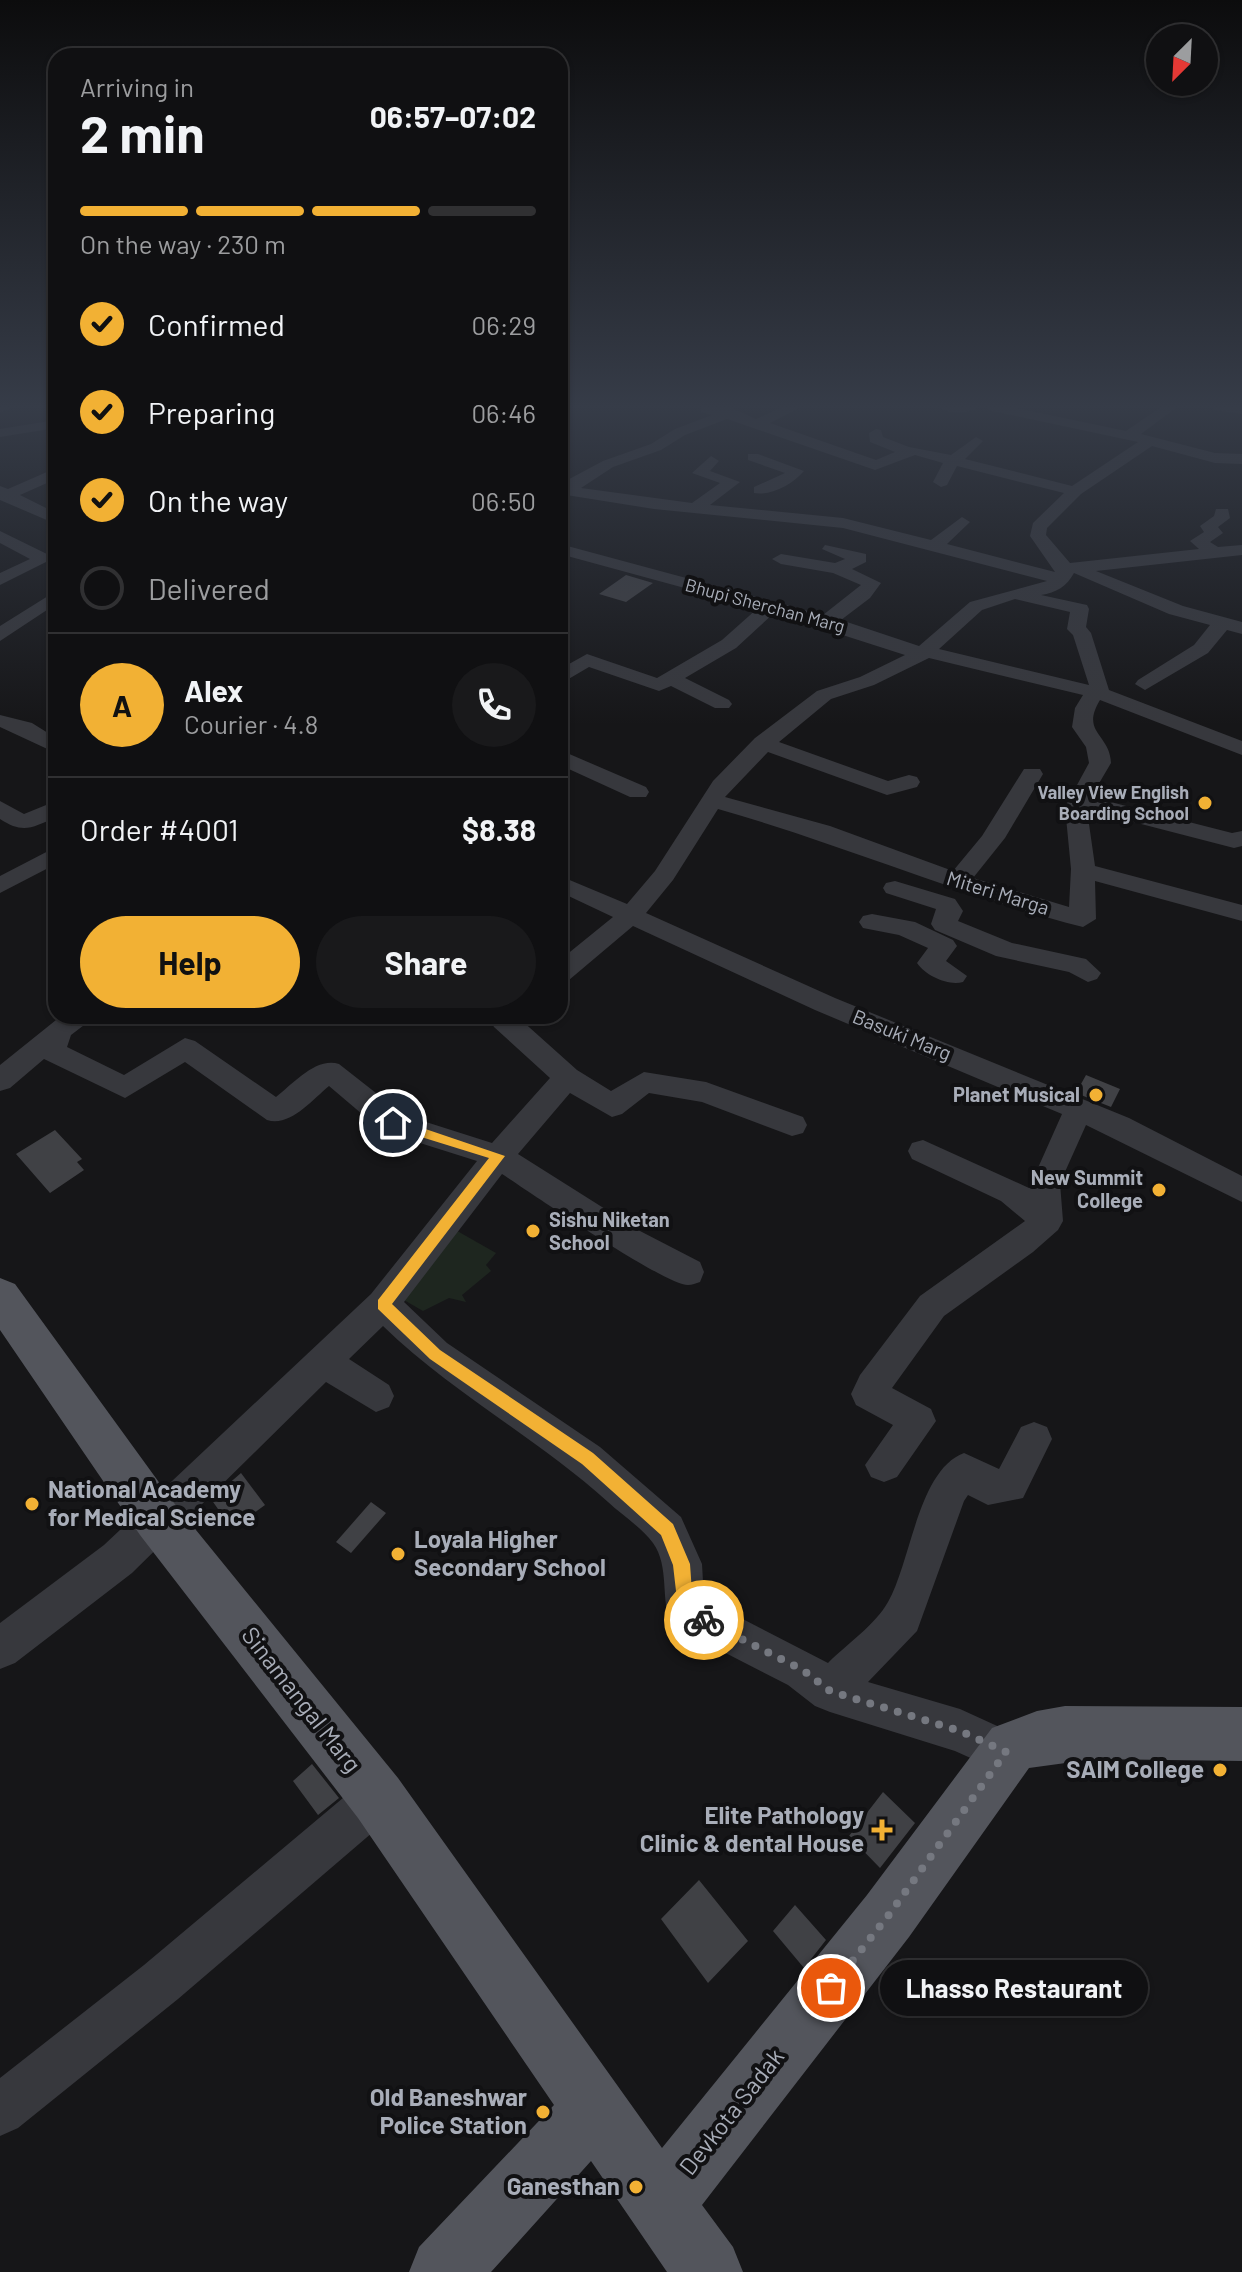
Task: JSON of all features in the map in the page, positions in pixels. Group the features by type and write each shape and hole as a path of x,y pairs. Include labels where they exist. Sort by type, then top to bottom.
{"main road":[{"name":"Sinamangal Marg","path":"0,1296 157,1519 378,1798 708,2272"},
{"path":"1006,1752 1037,1738 1074,1734 1242,1734"},
{"name":"Devkota Sadak","path":"660,2204 888,1916 1006,1752"},
{"path":"444,2272 594,2110"}],"street":[{"path":"745,513 843,523 934,547 1069,573 1176,610 1232,625"},
{"path":"1053,513 1039,527 1038,536 1069,573"},
{"path":"1198,541 1215,533 1208,526 1222,518 1222,513"},
{"path":"934,547 962,522"},
{"path":"1176,533 1198,541 1215,553"},
{"path":"0,536 43,559 0,580"},
{"path":"831,549 860,558 837,569"},
{"name":"Bhupi Sherchan Marg","path":"568,550 924,652 1097,693 1242,749"},
{"path":"568,967 631,915 664,875 711,800 763,743 824,695 867,681 924,652 976,606 1010,595 1047,589 1069,573 1242,550"},
{"path":"781,559 837,569 873,581 864,594 826,622"},
{"path":"674,582 696,570"},
{"path":"0,587 37,610"},
{"path":"1010,595 1080,609 1076,629 1082,633 1088,659 1101,679 1097,693 1082,710 1080,719 1086,735 1099,751 1100,765 1075,810 1083,870 1242,913"},
{"path":"0,635 48,602"},
{"path":"568,673 587,660 659,685 729,644 769,608"},
{"path":"1145,684 1201,649 1232,625"},
{"path":"672,679 722,704"},
{"path":"0,721 29,726 48,743"},
{"path":"763,743 887,788 909,782"},
{"path":"568,761 638,792"},
{"path":"958,881 993,838 1007,810 1032,774"},
{"name":"Miteri Marga","path":"711,800 822,831 958,881 1083,919 1083,870"},
{"path":"1078,801 1234,841 1242,838"},
{"path":"0,808 23,824 48,812"},
{"path":"0,886 48,859"},
{"path":"920,868 907,883 895,888 875,906 863,929 906,928 944,946 930,963 954,976"},
{"name":"Basuki Marg","path":"568,887 825,1004 1169,1150 1242,1190"},
{"path":"895,888 946,904 950,911 944,924 1005,950 1077,965 1088,973"},
{"path":"0,1081 70,1024"},
{"path":"70,1024 52,1051 125,1088 185,1048 277,1112 329,1071 393,1123 498,1156 629,1240 688,1272"},
{"path":"508,1024 567,1077 612,1106 644,1082 706,1092 792,1125"},
{"path":"0,1648 118,1559 157,1519 241,1444 383,1304 498,1156 567,1077"},
{"path":"1047,1221 1044,1183 1078,1111"},
{"path":"923,1151 1012,1192 1047,1221"},
{"path":"884,1465 918,1421 869,1394 873,1386 932,1306 1047,1221"},
{"path":"383,1304 435,1354 587,1459 667,1530 682,1564 685,1611 803,1670 830,1691 960,1731 1006,1752"},
{"path":"323,1361 376,1396"},
{"path":"830,1691 903,1617 948,1492 964,1470 988,1487 1010,1486 1034,1439"},
{"path":"0,2110 161,1982 378,1798"}],"shaded area":[{"path":"452,1228 496,1253 486,1265 491,1271 462,1295 466,1302 449,1298 423,1311 397,1296"}],"building":[{"path":"626,575 653,583 626,602 599,594"},
{"name":"Planet Musical","path":"1086,1075 1120,1089 1111,1107 1076,1093"},
{"path":"55,1130 82,1159 77,1162 84,1170 50,1193 16,1154"},
{"path":"241,1473 265,1505 232,1529 211,1499"},
{"path":"371,1502 386,1513 351,1553 336,1542"},
{"path":"312,1764 339,1798 318,1815 293,1781"},
{"name":"Elite Pathology Clinic & dental House","path":"883,1792 915,1823 880,1868 849,1836"},
{"path":"699,1880 748,1941 708,1983 661,1919"},
{"path":"795,1905 826,1940 804,1968 773,1931"}],"way so far":[{"path":"704,1620 803,1670 830,1691 960,1731 1006,1752 888,1916 831,1988"}],"place":[{"name":"Valley View English Boarding School","path":"1205,803"},
{"name":"Planet Musical","path":"1096,1095"},
{"name":"New Summit College","path":"1159,1190"},
{"name":"Sishu Niketan School","path":"533,1231"},
{"name":"National Academy for Medical Science","path":"32,1504"},
{"name":"Loyala Higher Secondary School","path":"398,1554"},
{"name":"SAIM College","path":"1220,1770"},
{"name":"Elite Pathology Clinic & dental House","path":"882,1830"},
{"name":"Lhasso Restaurant","path":"831,1988"},
{"name":"Old Baneshwar Police Station","path":"543,2112"},
{"name":"Ganesthan","path":"636,2187"}],"route":[{"path":"393,1123 498,1156 383,1304 435,1354 587,1459 667,1530 682,1564 685,1611 704,1620"}]}
